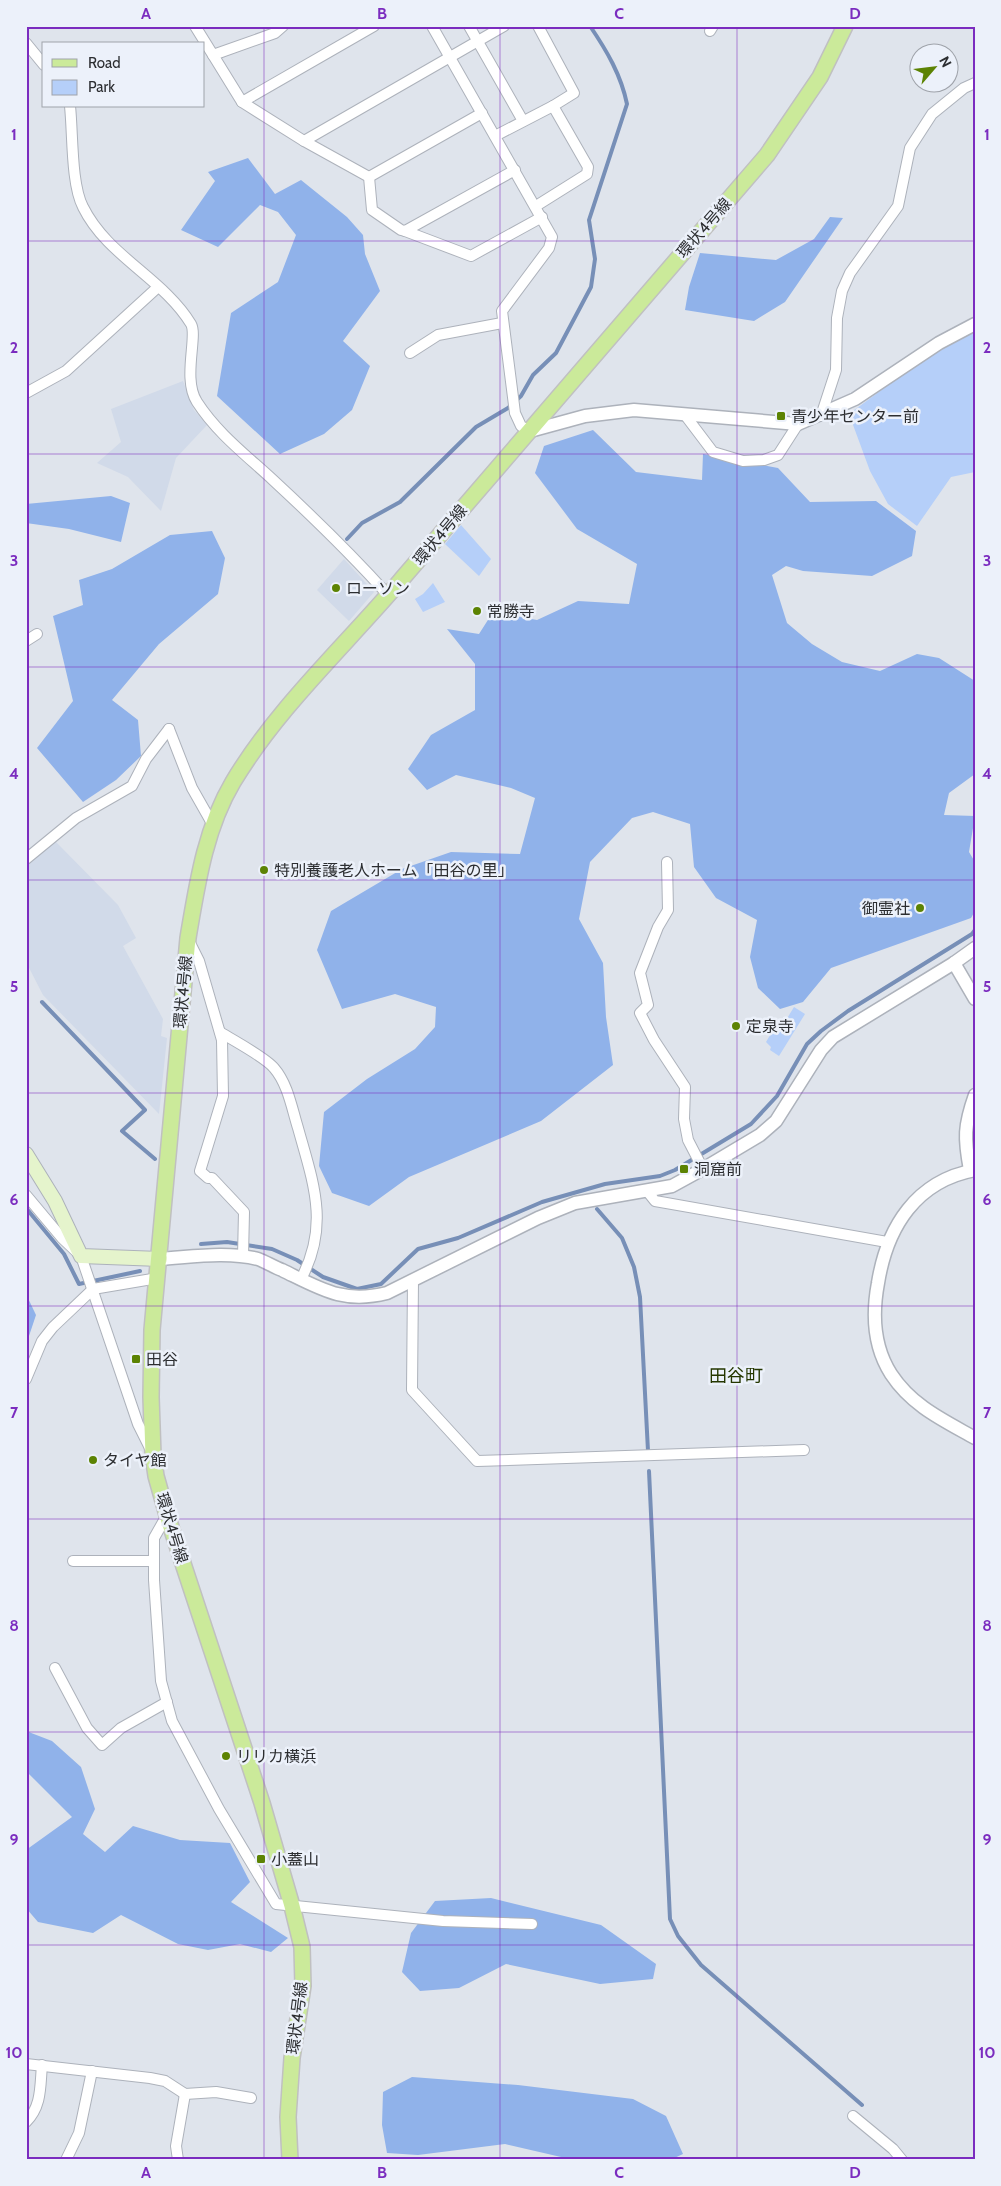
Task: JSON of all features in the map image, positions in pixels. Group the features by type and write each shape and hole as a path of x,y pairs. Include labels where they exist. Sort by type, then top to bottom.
{"main road":[{"name":"環状4号線","path":"290,2160 288,2117 292,2058 303,1986 302,1947 262,1804 167,1516 156,1476 153,1455 152,1349 188,938 197,881 212,825 233,782 270,728 388,596 767,155 820,77 845,26"},
{"path":"26,1154 55,1201 81,1256 104,1259 160,1259"}],"street":[{"path":"195,26 242,102 304,141 369,177"},
{"path":"214,55 275,33 283,26"},
{"path":"242,102 374,26"},
{"path":"432,26 552,237 549,248 503,308 502,324 515,408 521,426 530,431 586,416 625,411 798,424 822,416 855,399 940,343 975,324"},
{"path":"469,26 523,121"},
{"path":"304,141 504,26"},
{"path":"496,136 574,93 538,26"},
{"path":"26,43 42,63"},
{"path":"822,416 836,370 837,318 842,291 850,273 898,206 904,186 910,148 932,114 964,88 975,83"},
{"path":"536,206 587,174 588,167 553,106"},
{"path":"70,108 75,174 82,206 103,237 174,301 192,326 190,379 195,400 211,421 347,550 388,596"},
{"path":"369,177 482,113"},
{"path":"405,231 515,170"},
{"path":"369,177 372,210 405,231 471,256 542,217"},
{"path":"26,393 66,372 158,287"},
{"path":"410,353 438,335 502,324"},
{"path":"685,415 713,452 744,461 764,460 778,455 798,424"},
{"path":"26,641 36,634"},
{"path":"26,860 76,818 132,786 146,759 169,729 192,788 212,825"},
{"path":"667,862 668,910 658,927 640,973 648,1005 640,1013 654,1040 686,1088 684,1119 688,1140 699,1161"},
{"path":"188,938 199,961 222,1040 222,1096 200,1171 208,1178 212,1178 244,1212 243,1252"},
{"path":"160,1259 243,1252 260,1260 305,1270 329,1292 348,1297 368,1297 387,1292 414,1280 538,1218 575,1203 672,1186 699,1161 760,1135 776,1121 821,1050 833,1037 954,963 975,948"},
{"path":"954,963 975,999"},
{"path":"220,1032 273,1067 289,1098 316,1190 317,1208 305,1270"},
{"path":"975,1095 965,1131 964,1143 972,1170 947,1179 925,1192 899,1220 888,1242 880,1269 874,1314 877,1340 885,1364 900,1386 919,1405 940,1420 975,1438"},
{"path":"647,1191 655,1202 888,1242"},
{"path":"26,1195 62,1238 81,1256 138,1424 153,1455"},
{"path":"26,1379 42,1341 53,1326 93,1288 158,1278"},
{"path":"414,1280 412,1390 477,1461 804,1450"},
{"path":"167,1516 154,1538 154,1561 161,1681 172,1722 210,1792 276,1904 443,1921 532,1924"},
{"path":"73,1561 154,1561"},
{"path":"55,1668 67,1696 87,1728 102,1745 121,1728 167,1702"},
{"path":"26,2064 128,2074 165,2081 185,2094 216,2092 251,2098"},
{"path":"26,2122 33,2115 39,2103 42,2065"},
{"path":"66,2160 79,2133 92,2071"},
{"path":"178,2160 176,2146 185,2094"},
{"path":"853,2116 893,2149 902,2160"}],"shaded area":[{"path":"248,158 275,194 301,180 347,217 363,235 365,254 380,291 343,341 370,366 352,410 324,434 280,454 217,396 231,313 278,282 296,235 278,212 260,205 218,247 181,230 215,181 208,172"},
{"path":"830,217 843,218 785,302 754,321 685,310 689,287 700,253 776,260 814,239"},
{"path":"183,381 194,410 207,425 176,458 161,511 128,477 97,463 121,442 111,409"},
{"path":"593,430 636,472 702,480 703,454 778,468 810,502 876,501 916,531 912,556 872,576 803,571 786,566 772,575 787,623 812,644 842,662 880,671 917,654 939,658 975,681 975,774 949,793 944,815 975,816 969,852 975,862 975,911 971,918 831,968 803,1002 780,1009 758,988 750,957 757,920 716,898 694,867 690,824 653,812 632,818 590,862 579,919 603,963 606,1017 613,1065 541,1121 409,1177 369,1206 332,1193 319,1166 324,1112 367,1079 415,1049 435,1027 436,1007 395,994 342,1009 317,950 331,911 402,869 451,852 520,854 535,798 511,788 456,775 427,790 408,769 431,735 475,710 475,664 447,629 479,634 493,612 537,620 578,601 629,604 637,564 577,529 535,473 544,446"},
{"path":"111,496 130,503 121,542 69,529 26,523 26,504"},
{"path":"212,531 225,558 218,594 159,644 112,700 138,720 141,756 116,780 83,802 37,748 73,701 53,616 83,605 79,580 112,569 170,535"},
{"path":"344,559 374,592 349,621 317,590"},
{"path":"55,841 118,905 136,938 123,946 163,1019 161,1036 167,1038 159,1114 43,995 26,962 26,867"},
{"path":"26,1294 36,1315 26,1345"},
{"path":"26,1731 52,1741 81,1767 95,1809 83,1834 105,1852 133,1826 180,1840 230,1843 250,1882 231,1902 288,1938 271,1952 240,1944 208,1950 178,1944 121,1915 93,1933 38,1922 26,1908 26,1850 72,1817 26,1771"},
{"path":"491,1898 601,1925 656,1964 653,1979 600,1984 506,1964 459,1988 420,1991 402,1972 411,1933 435,1901"},
{"path":"412,2077 518,2085 633,2099 666,2116 683,2154 670,2160 574,2160 505,2144 418,2155 387,2153 382,2125 383,2092"}],"green space":[{"path":"975,329 975,472 951,477 917,526 888,504 870,471 849,414 926,357"},
{"path":"461,525 491,559 479,576 445,544"},
{"path":"433,583 445,602 423,612 415,599 423,594"},
{"path":"794,1007 805,1014 779,1056 770,1050 771,1047 766,1042 775,1027 780,1030"}],"waterway":[{"path":"347,539 362,523 400,502 476,427 508,408 521,396 533,375 556,353 591,287 595,259 589,220 627,104 613,64 590,26"},
{"path":"201,1244 227,1242 272,1249 297,1260 323,1277 357,1289 381,1284 418,1249 458,1238 542,1202 605,1184 660,1176 675,1170 751,1124 777,1096 807,1044 821,1031 848,1011 972,934 975,930"},
{"path":"42,1002 145,1110 122,1131 155,1159"},
{"path":"26,1208 64,1254 79,1284 140,1271"},
{"path":"597,1209 622,1238 634,1267 640,1297 648,1451"},
{"path":"649,1471 670,1919 678,1936 701,1965 862,2105"}],"place":[{"name":"青少年センター前","path":"781,416"},
{"name":"ローソン","path":"336,588"},
{"name":"常勝寺","path":"477,611"},
{"name":"特別養護老人ホーム「田谷の里」","path":"264,870"},
{"name":"御霊社","path":"920,908"},
{"name":"定泉寺","path":"736,1026"},
{"name":"洞窟前","path":"684,1169"},
{"name":"田谷","path":"136,1359"},
{"name":"タイヤ館","path":"93,1460"},
{"name":"リリカ横浜","path":"226,1756"},
{"name":"小蓋山","path":"261,1859"}],"district":[{"name":"田谷町","path":"736,1376"}]}
